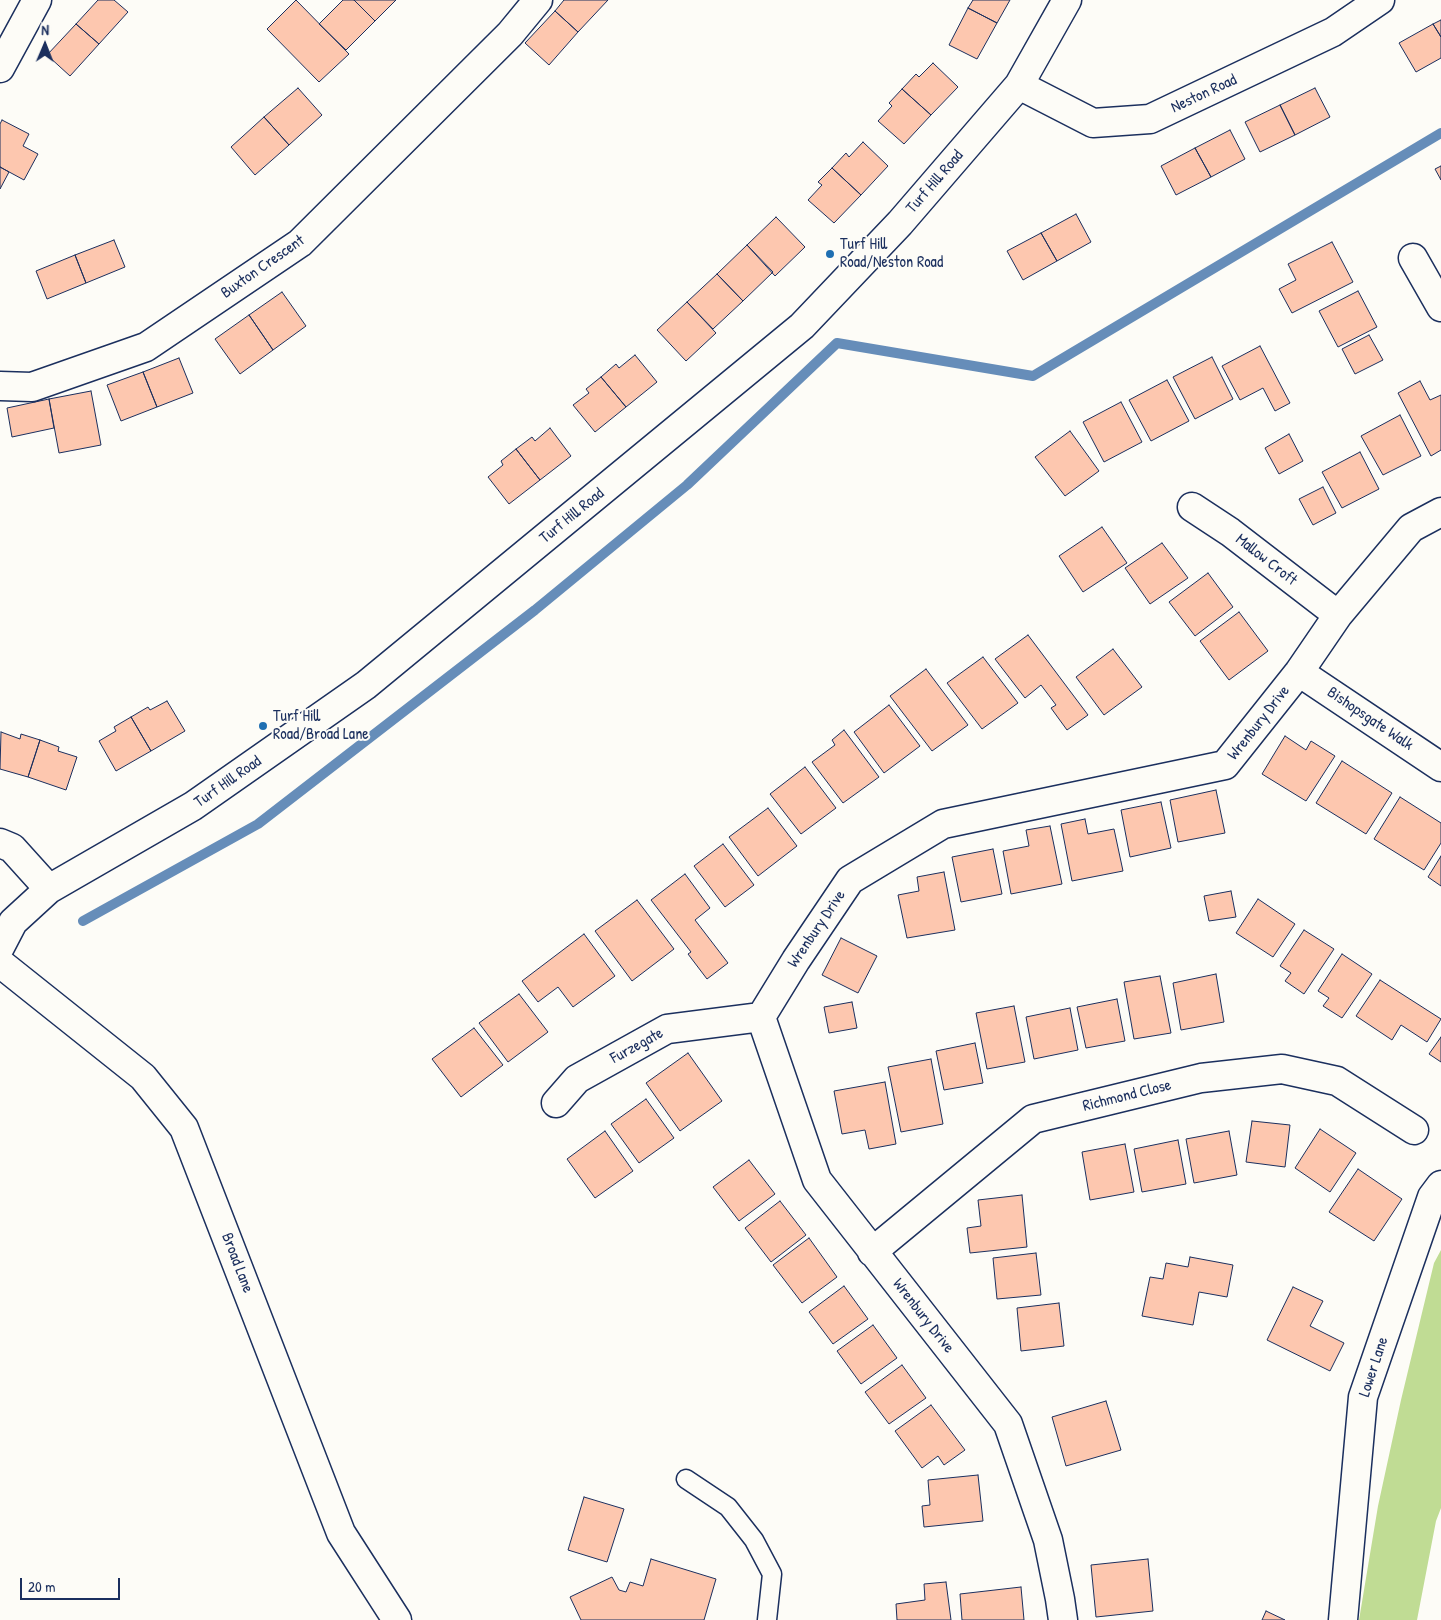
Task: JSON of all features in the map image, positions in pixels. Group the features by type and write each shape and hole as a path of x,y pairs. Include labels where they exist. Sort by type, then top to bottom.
{"street":[{"path":"0,68 36,0"},
{"name":"Buxton Crescent","path":"0,386 32,387 146,346 300,243 510,34 538,0"},
{"name":"Turf Hill Road","path":"0,948 13,922 49,889 193,806 366,685 802,326 900,223 1019,85 1067,0"},
{"name":"Neston Road","path":"1019,85 1093,123 1150,119 1333,32 1380,0"},
{"path":"1413,258 1441,307"},
{"name":"Mallow Croft","path":"1192,507 1230,532 1338,616"},
{"name":"Wrenbury Drive","path":"1063,1620 1048,1540 1008,1424 817,1180 760,1017 850,880 943,824 1225,765 1299,672 1338,616 1412,528 1441,512"},
{"name":"Bishopsgate Walk","path":"1299,672 1441,767"},
{"path":"0,843 12,848 49,889"},
{"name":"Broad Lane","path":"0,963 143,1077 184,1128 342,1533 397,1620"},
{"name":"Furzegate","path":"556,1103 577,1079 667,1029 760,1017"},
{"name":"Richmond Close","path":"872,1252 1034,1119 1201,1078 1282,1069 1337,1081 1414,1130"},
{"name":"Lower Lane","path":"1343,1620 1363,1397 1432,1197 1441,1185"}],"lane":[{"path":"686,1479 728,1507 754,1540 772,1574 767,1620"}],"green space":[{"path":"1441,1250 1441,1508 1436,1521 1417,1620 1359,1620 1378,1506 1401,1400 1434,1263"}],"building":[{"path":"98,0 114,0 128,12 99,44 76,24"},
{"path":"296,0 349,54 319,82 267,29"},
{"path":"343,0 354,0 375,21 346,50 319,24"},
{"path":"354,0 396,0 375,21"},
{"path":"564,0 608,0 578,32 555,11"},
{"path":"973,0 1010,0 997,23 968,8"},
{"path":"968,8 997,23 977,59 949,45"},
{"path":"555,11 578,32 549,65 525,43"},
{"path":"1441,20 1441,37 1433,24"},
{"path":"76,24 99,44 70,76 47,55"},
{"path":"1433,24 1441,37 1441,58 1416,72 1399,43"},
{"path":"933,63 958,87 931,115 902,89 916,74 919,77"},
{"path":"298,88 322,115 289,145 264,117"},
{"path":"1315,88 1330,117 1295,135 1280,105"},
{"path":"902,89 931,115 904,144 878,121 892,106 889,103"},
{"path":"1280,105 1295,135 1260,152 1245,122"},
{"path":"264,117 289,145 255,175 231,147"},
{"path":"2,120 29,134 23,146 38,154 24,180 0,167 0,124"},
{"path":"1230,130 1245,159 1211,177 1195,148"},
{"path":"863,142 888,166 861,195 832,168 846,153 849,157"},
{"path":"1195,148 1211,177 1176,195 1161,166"},
{"path":"1441,166 1441,180 1435,169"},
{"path":"0,167 9,172 0,189"},
{"path":"832,168 861,195 834,223 808,200 822,185 818,182"},
{"path":"1076,214 1091,242 1057,261 1041,233"},
{"path":"776,217 805,247 775,276 747,245"},
{"path":"1041,233 1057,261 1023,280 1007,251"},
{"path":"114,240 125,267 86,283 75,255"},
{"path":"1332,242 1353,282 1292,313 1279,289 1296,280 1288,264"},
{"path":"747,245 773,272 743,301 717,274"},
{"path":"75,255 86,283 47,299 36,271"},
{"path":"717,274 743,301 713,329 687,302"},
{"path":"1358,291 1377,327 1338,347 1319,311"},
{"path":"282,292 306,326 273,350 249,315"},
{"path":"687,302 716,333 686,361 657,330"},
{"path":"249,315 273,350 240,374 215,339"},
{"path":"1369,335 1383,360 1355,374 1342,349"},
{"path":"1260,346 1290,403 1275,411 1263,388 1240,400 1222,366"},
{"path":"635,355 657,382 626,407 601,377 616,364 619,368"},
{"path":"1212,357 1233,399 1195,419 1173,377"},
{"path":"179,358 193,393 157,407 143,372"},
{"path":"143,372 157,407 121,421 107,385"},
{"path":"601,377 626,407 595,432 573,405 589,393 586,389"},
{"path":"1167,380 1189,421 1151,441 1129,400"},
{"path":"1420,381 1430,400 1441,395 1441,450 1431,456 1398,393"},
{"path":"91,391 101,445 59,453 49,399"},
{"path":"49,399 54,428 12,437 7,408"},
{"path":"1121,402 1142,442 1104,462 1083,422"},
{"path":"1400,415 1421,456 1383,475 1361,436"},
{"path":"550,428 571,456 540,480 516,449 532,437 535,441"},
{"path":"1070,431 1099,471 1065,496 1035,457"},
{"path":"1289,434 1303,461 1279,474 1265,448"},
{"path":"516,449 540,480 509,504 488,477 503,465 501,461"},
{"path":"1360,452 1379,489 1342,508 1322,472"},
{"path":"1323,487 1336,513 1313,525 1299,499"},
{"path":"1102,527 1127,563 1083,592 1059,556"},
{"path":"1162,543 1188,578 1150,604 1125,568"},
{"path":"1208,573 1233,607 1195,636 1169,602"},
{"path":"1239,612 1268,651 1229,680 1200,641"},
{"path":"1028,635 1088,715 1067,730 1051,708 1056,705 1041,685 1025,698 995,659"},
{"path":"1113,649 1142,687 1104,715 1076,677"},
{"path":"983,657 1018,703 982,729 947,683"},
{"path":"926,669 968,725 932,751 890,696"},
{"path":"167,701 185,731 151,751 131,717 148,707 150,710"},
{"path":"889,705 920,746 884,773 854,732"},
{"path":"131,717 151,751 116,771 99,741 116,731 114,727"},
{"path":"844,730 879,777 843,803 812,762 835,745 832,740"},
{"path":"1,732 20,739 21,734 40,740 28,777 0,769"},
{"path":"1285,736 1306,750 1311,741 1335,756 1306,801 1262,774"},
{"path":"40,740 59,747 58,751 77,757 66,790 28,777"},
{"path":"1342,761 1392,793 1366,834 1316,803"},
{"path":"805,767 836,808 801,834 770,794"},
{"path":"1216,790 1225,833 1178,842 1170,800"},
{"path":"1400,797 1441,823 1441,843 1424,870 1374,839"},
{"path":"1161,802 1171,848 1130,857 1121,810"},
{"path":"768,808 797,846 758,876 729,837"},
{"path":"1085,819 1088,834 1114,829 1123,871 1072,881 1061,824"},
{"path":"1050,826 1062,884 1011,894 1003,851 1029,846 1026,830"},
{"path":"723,844 754,885 725,907 694,866"},
{"path":"993,849 1002,894 961,902 952,857"},
{"path":"1441,856 1441,886 1428,877"},
{"path":"944,872 955,930 907,938 898,895 919,891 917,877"},
{"path":"685,874 710,908 695,920 728,963 707,979 688,954 691,952 651,900"},
{"path":"1231,891 1236,917 1209,921 1204,896"},
{"path":"1258,899 1295,924 1273,957 1236,933"},
{"path":"637,900 674,949 632,981 595,931"},
{"path":"1304,930 1334,949 1304,994 1285,981 1291,973 1280,966"},
{"path":"584,934 615,976 573,1007 558,987 538,1002 522,981"},
{"path":"841,938 877,956 858,993 822,975"},
{"path":"1342,954 1372,974 1342,1018 1323,1006 1329,998 1318,991"},
{"path":"1216,974 1224,1022 1181,1030 1173,983"},
{"path":"1160,976 1171,1033 1134,1039 1124,982"},
{"path":"1380,980 1441,1019 1427,1042 1401,1025 1392,1040 1356,1016"},
{"path":"519,994 548,1032 508,1062 479,1023"},
{"path":"1117,999 1125,1041 1086,1048 1077,1007"},
{"path":"852,1002 857,1028 829,1033 824,1007"},
{"path":"1014,1006 1025,1062 987,1069 976,1013"},
{"path":"1070,1008 1078,1050 1034,1059 1026,1017"},
{"path":"474,1028 503,1065 461,1097 432,1059"},
{"path":"1441,1037 1441,1062 1429,1054"},
{"path":"975,1043 983,1083 944,1090 936,1051"},
{"path":"688,1053 722,1101 680,1131 646,1083"},
{"path":"931,1059 943,1124 901,1132 888,1067"},
{"path":"885,1082 896,1144 869,1149 865,1130 842,1134 834,1091"},
{"path":"646,1099 674,1138 639,1163 611,1124"},
{"path":"1252,1121 1290,1125 1285,1167 1246,1162"},
{"path":"1320,1129 1356,1153 1330,1192 1295,1168"},
{"path":"605,1131 633,1171 595,1198 567,1159"},
{"path":"1229,1131 1237,1175 1194,1183 1186,1139"},
{"path":"1178,1140 1186,1184 1142,1192 1134,1149"},
{"path":"1125,1144 1134,1192 1090,1200 1082,1152"},
{"path":"749,1160 775,1194 739,1221 713,1187"},
{"path":"1358,1169 1402,1199 1374,1241 1329,1212"},
{"path":"1022,1195 1027,1247 970,1253 967,1228 981,1226 978,1200"},
{"path":"780,1201 806,1235 771,1262 745,1228"},
{"path":"809,1238 837,1277 802,1303 773,1265"},
{"path":"1036,1253 1041,1295 997,1299 993,1258"},
{"path":"1190,1257 1233,1265 1227,1297 1199,1292 1193,1325 1142,1316 1150,1277 1163,1279 1166,1263 1188,1267"},
{"path":"844,1286 868,1319 833,1344 809,1312"},
{"path":"1293,1287 1323,1301 1310,1326 1344,1343 1330,1371 1267,1340"},
{"path":"1059,1303 1064,1346 1021,1351 1017,1308"},
{"path":"873,1325 897,1358 861,1384 837,1351"},
{"path":"902,1365 926,1398 889,1424 865,1392"},
{"path":"1106,1401 1121,1450 1066,1466 1052,1417"},
{"path":"931,1405 965,1450 944,1465 938,1456 922,1468 895,1431"},
{"path":"978,1475 983,1521 924,1527 922,1506 930,1505 928,1480"},
{"path":"584,1497 624,1509 607,1562 568,1550"},
{"path":"651,1559 716,1579 704,1620 581,1620 570,1597 612,1577 619,1590 626,1592 630,1582 643,1586"},
{"path":"1148,1559 1153,1611 1096,1617 1091,1565"},
{"path":"946,1582 951,1620 897,1620 896,1604 925,1600 924,1584"},
{"path":"1021,1587 1024,1620 962,1620 960,1594"},
{"path":"1266,1611 1285,1620 1262,1620"}],"waterway":[{"path":"83,921 258,824 535,610 687,485 837,343 1033,376 1441,133"}],"place":[{"name":"Turf Hill Road/Neston Road","path":"830,254"},
{"name":"Turf Hill Road/Broad Lane","path":"263,726"}]}
